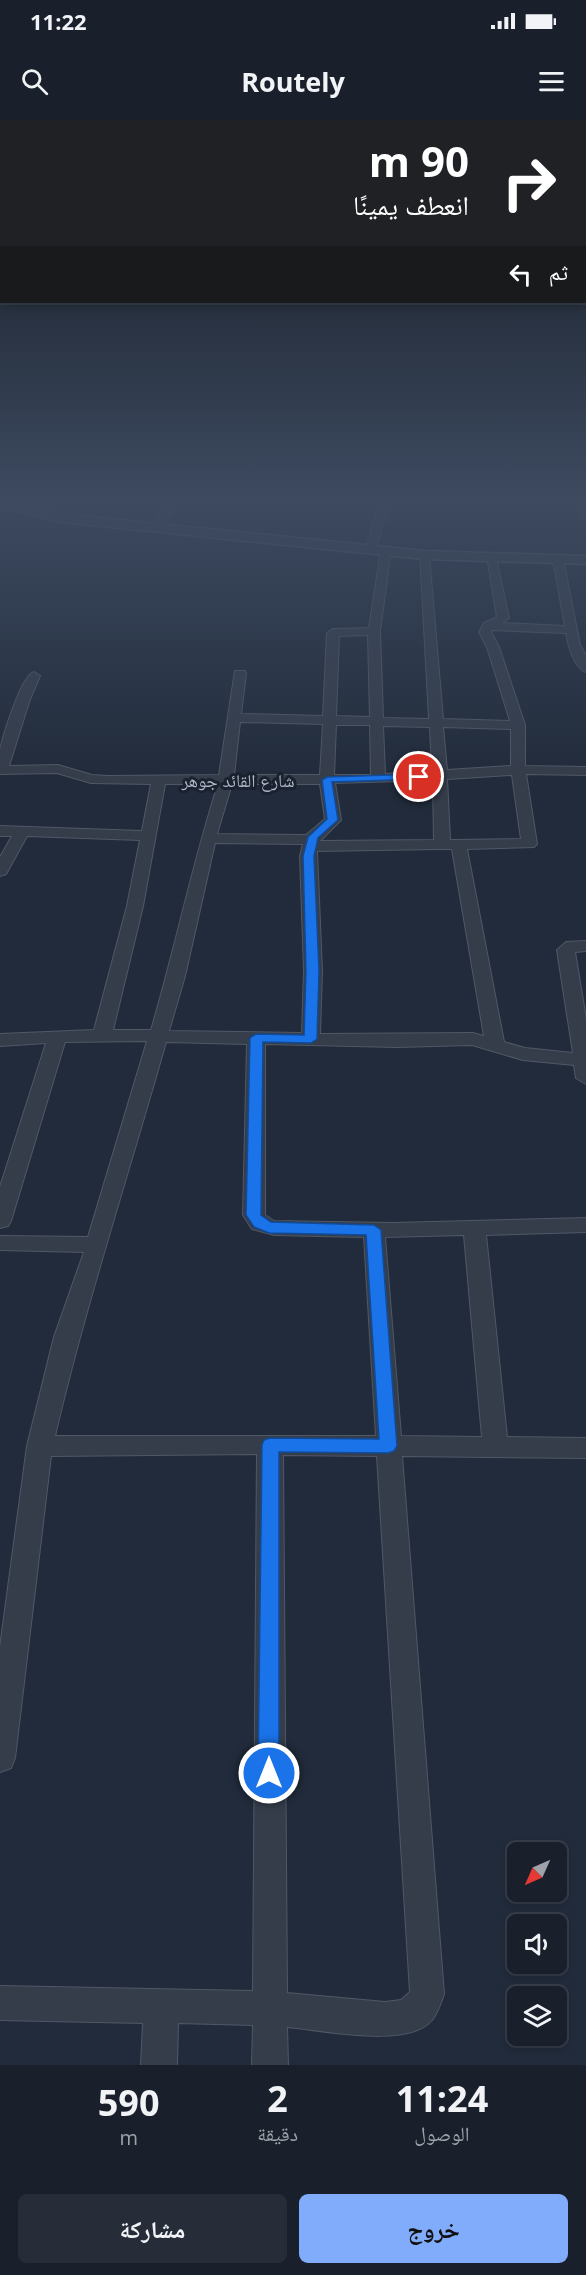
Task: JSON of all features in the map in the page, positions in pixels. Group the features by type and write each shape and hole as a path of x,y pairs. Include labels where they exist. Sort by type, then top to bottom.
{"street":[{"path":"378,779 374,631 380,594"},
{"path":"427,594 440,776 451,846 495,1044"},
{"path":"208,838 451,846 529,843 518,770 518,725 493,647 485,632 488,626 503,618 498,594"},
{"path":"564,594 576,651 586,668"},
{"path":"488,626 571,630"},
{"path":"311,1039 313,971 308,856 311,843 333,820 327,780 333,633 374,631"},
{"path":"0,1758 7,1656 40,1446 66,1336 97,1245 159,1037 208,838 226,780 240,674"},
{"path":"1,770 23,699 34,676"},
{"path":"234,718 518,725"},
{"name":"شارع القائد جوهر","path":"1,770 45,768 98,780 327,780 440,776 518,770 586,771"},
{"path":"102,1035 127,940 159,780"},
{"path":"0,831 149,836"},
{"path":"0,871 22,832"},
{"path":"0,1040 102,1035 473,1039 585,1069 566,950 572,946 586,946"},
{"path":"0,1221 58,1036"},
{"path":"256,1038 254,1215 256,1221 274,1228 374,1230 586,1225"},
{"path":"474,1228 495,1446"},
{"path":"0,2003 268,2008 385,2019 407,2017 420,2008 427,1994 374,1230"},
{"path":"0,1243 97,1245"},
{"path":"40,1446 270,1445 586,1448"},
{"path":"270,1445 268,2008 270,2065"},
{"path":"159,2065 161,2006"}],"route":[{"path":"269,1773 270,1445 388,1446 374,1230 269,1227 256,1221 254,1215 256,1038 311,1039 313,971 308,856 313,837 333,820 327,780 419,777"}]}
